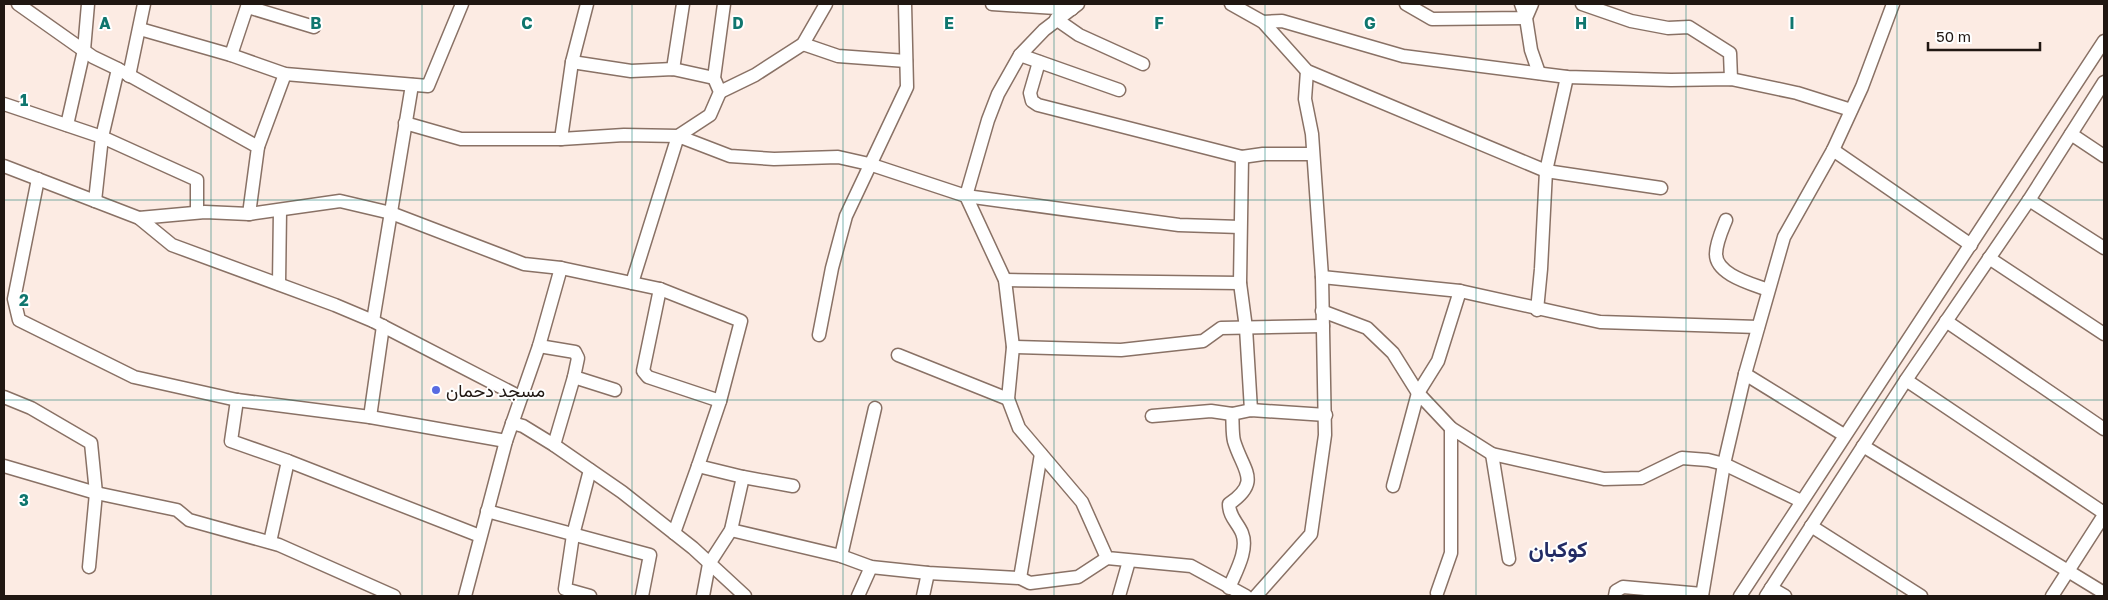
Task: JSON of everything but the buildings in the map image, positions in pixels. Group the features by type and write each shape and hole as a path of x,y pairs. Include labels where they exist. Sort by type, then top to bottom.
{"street":[{"path":"18,4 93,57 258,147"},
{"path":"67,125 84,50 88,4"},
{"path":"129,76 144,4"},
{"path":"140,30 231,54 284,74 428,86 462,4"},
{"path":"561,138 572,62 587,4"},
{"path":"674,68 683,4"},
{"path":"720,92 714,78 724,4"},
{"path":"632,284 678,136 710,115 720,92 756,75 803,44 826,4"},
{"path":"819,335 832,268 846,216 907,87 905,4"},
{"path":"992,4 1075,6"},
{"path":"1231,4 1263,22 1307,71 1546,172 1661,188"},
{"path":"1521,4 1526,18 1531,50 1539,73"},
{"path":"1526,18 1532,4"},
{"path":"1582,4 1631,21 1668,28 1689,27 1730,53 1731,79"},
{"path":"1615,596 1616,590 1623,587 1702,595 1724,464 1745,374 1784,237 1832,150 1862,87 1893,4"},
{"path":"1412,5 1432,20 1526,18"},
{"path":"231,54 248,6 314,28"},
{"path":"1075,6 1056,19 1020,55 998,94 988,120 966,196 1005,280 1013,347 1008,399 1019,428 1082,502 1107,558"},
{"path":"1056,19 1079,35 1143,64"},
{"path":"1263,22 1282,21 1403,56 1567,77 1671,80 1731,79 1797,93 1851,110"},
{"path":"1740,596 2104,41"},
{"path":"803,44 838,56 906,61"},
{"path":"1020,55 1119,90"},
{"path":"572,62 631,71 674,68 714,78"},
{"path":"1040,62 1030,93 1032,101 1038,105 1242,157 1263,154 1312,154"},
{"path":"95,201 102,137 118,69"},
{"path":"1256,596 1311,534 1325,435 1322,277 1312,134 1305,99 1307,71"},
{"path":"249,214 258,147 284,74"},
{"path":"1537,310 1546,172 1567,77"},
{"path":"1785,596 1769,592 1906,380 2029,200 2104,82"},
{"path":"370,417 378,323 391,213 412,85"},
{"path":"4,104 102,137 197,180 197,212"},
{"path":"405,123 461,139 624,135 678,136 730,156 774,159 838,157 869,164 966,196 1179,226 1240,227"},
{"path":"2071,134 2104,156"},
{"path":"1832,150 1971,245"},
{"path":"1242,157 1240,283 1246,328 1251,410"},
{"path":"4,166 139,218 172,245 336,305 378,323 520,397"},
{"path":"38,179 9,299 19,320 134,377 237,400 370,417 506,441"},
{"path":"139,218 197,212 249,214 340,200 391,213 524,264 561,268 660,289 741,321 720,401 674,533"},
{"path":"2029,200 2104,248"},
{"path":"279,284 280,210"},
{"path":"1726,220 1716,251 1716,257 1719,262 1725,270 1738,279 1768,290"},
{"path":"1989,258 2104,334"},
{"path":"465,596 506,441 539,346 561,268"},
{"path":"1322,277 1460,291 1537,310 1600,322 1758,327"},
{"path":"1005,280 1240,283"},
{"path":"660,289 643,371 648,377 720,401"},
{"path":"1393,486 1418,393 1438,361 1460,291"},
{"path":"1322,311 1367,328 1393,353 1418,393 1451,428 1492,454 1604,479 1641,478 1682,458 1708,460 1724,464 1801,501"},
{"path":"1946,322 2104,429"},
{"path":"1013,347 1121,350 1203,341 1221,328 1323,326"},
{"path":"539,346 575,352 578,358 554,444"},
{"path":"898,355 1008,399"},
{"path":"1745,374 1844,435"},
{"path":"574,377 615,390"},
{"path":"1906,380 2104,514 2052,596"},
{"path":"4,397 31,408 91,443 96,493 89,567"},
{"path":"237,400 231,441 288,461 480,536"},
{"path":"841,556 875,408"},
{"path":"1152,416 1211,411 1232,414 1251,410 1326,415"},
{"path":"1229,588 1244,549 1243,534 1229,512 1229,504 1243,495 1248,483 1248,475 1234,439 1232,414"},
{"path":"512,423 523,426 554,444 622,492 674,533 745,596"},
{"path":"1437,593 1451,553 1451,428"},
{"path":"1863,446 2104,593"},
{"path":"1026,586 1041,454"},
{"path":"1492,454 1509,559"},
{"path":"270,542 288,461"},
{"path":"4,466 96,493 177,510 189,520 279,545 394,596"},
{"path":"698,466 793,486"},
{"path":"590,470 573,535 564,589 590,596"},
{"path":"703,596 709,564 731,530 743,477"},
{"path":"487,511 650,556 642,596"},
{"path":"1811,526 1922,596"},
{"path":"731,530 841,556 871,567 1026,586 1078,577 1107,558 1191,566 1246,596"},
{"path":"1119,596 1128,561"},
{"path":"858,596 871,567"},
{"path":"923,596 928,573"}],"place":[{"name":"مسجد دحمان","path":"436,390"}],"district":[{"name":"كوكبان","path":"1558,548"}]}
